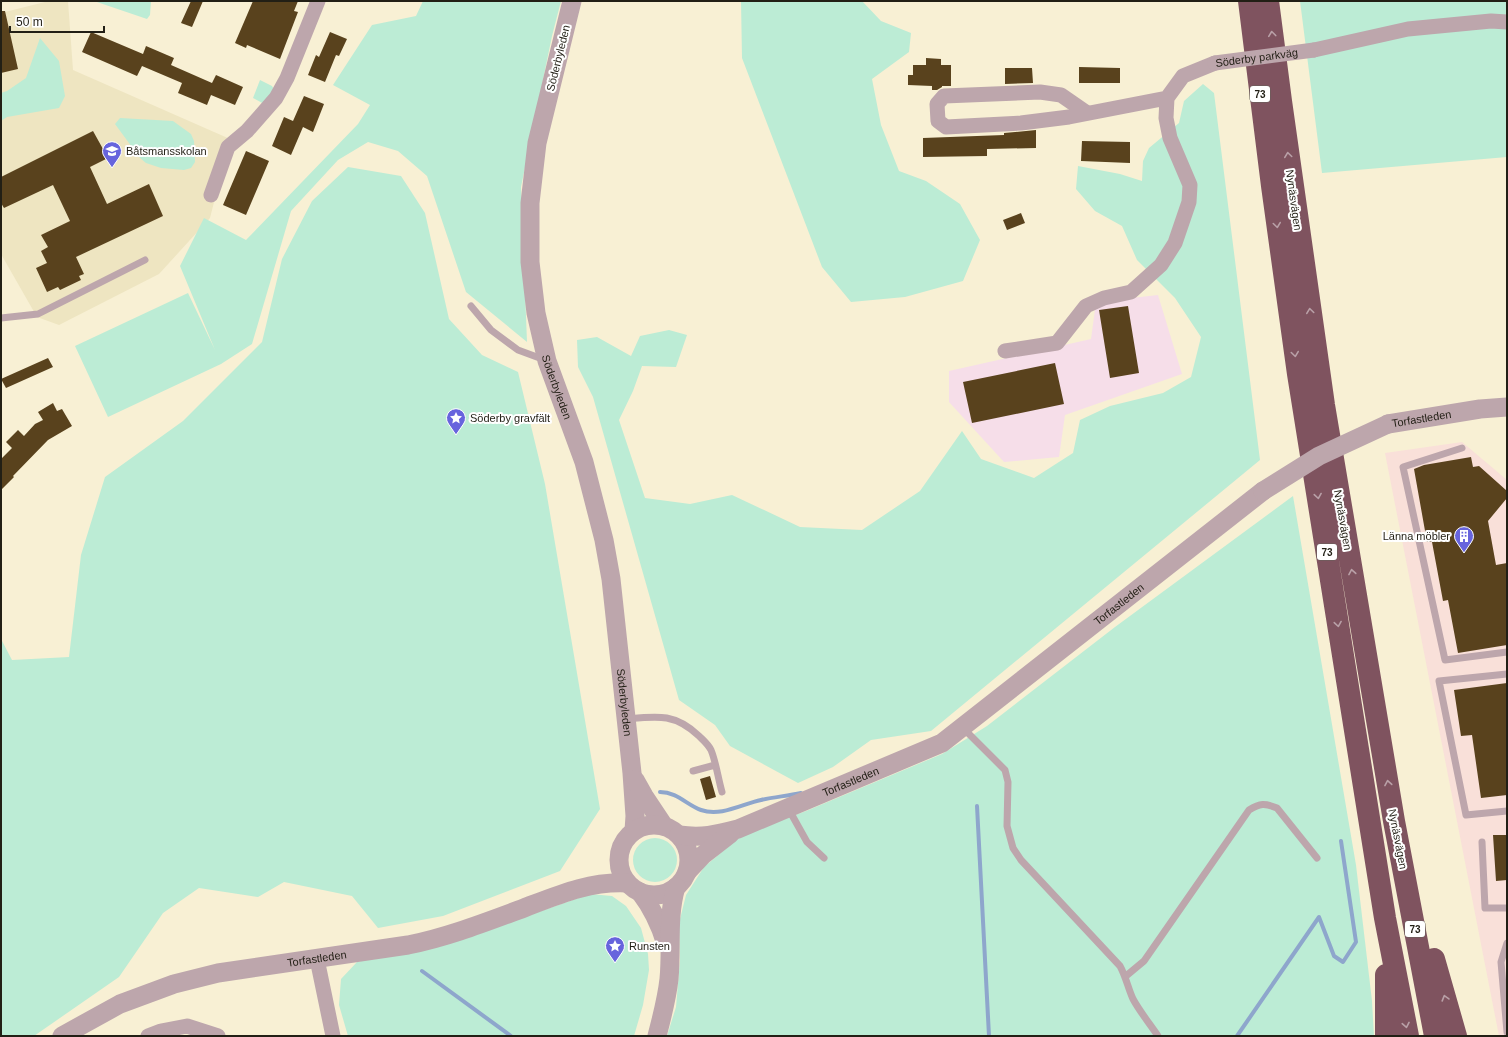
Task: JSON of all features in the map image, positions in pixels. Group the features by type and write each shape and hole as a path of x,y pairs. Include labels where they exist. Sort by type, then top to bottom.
{"highway":[{"name":"Nynäsvägen","path":"1249,1 1272,186 1298,374 1385,918 1408,1036"},
{"name":"Nynäsvägen","path":"1268,1 1280,101 1319,375 1394,822 1436,1036"},
{"path":"1394,822 1456,1036"},
{"path":"1385,918 1386,1036"}],"street":[{"path":"211,195 228,147 247,131 276,98 287,78 318,1"},
{"name":"Söderbyleden","path":"572,1 537,143 530,204 530,262 536,313 547,361 584,462 604,540 611,579 632,773 635,816 634,831"},
{"name":"Söderby parkväg","path":"1005,351 1057,343 1086,306 1104,298 1131,292 1161,265 1175,243 1189,202 1190,185 1170,138 1166,118 1168,98 1183,76 1215,63 1314,50 1408,29 1491,21 1507,22"},
{"path":"1087,113 1061,95 1040,92 944,96 937,104 938,121 946,127 1021,123 1087,113 1168,98"},
{"name":"Torfastleden","path":"671,831 693,837 710,836 738,829 942,743 1264,491 1319,456 1388,424 1480,409 1507,407"},
{"name":"Söderbyleden","path":"632,773 644,796 671,831"},
{"path":"657,1036 667,996 669,978 670,957 672,900 689,856 687,849 671,831 654,825 644,826 634,831 626,838 621,847 619,866 634,887 650,905 661,926 670,957"},
{"name":"Torfastleden","path":"681,880 703,855 738,829"},
{"name":"Torfastleden","path":"576,888 619,857"},
{"path":"634,887 649,895 659,895 668,892 681,880"},
{"name":"Torfastleden","path":"62,1036 120,1004 174,984 218,974 408,945 436,939 576,888 611,882 634,887"},
{"path":"317,959 333,1036"},
{"path":"148,1036 161,1031 188,1026 218,1036"}],"lane":[{"path":"1,318 38,314 145,260"},
{"path":"471,306 491,330 512,346 518,350 547,361"},
{"path":"1462,448 1403,467 1443,652 1445,660 1507,652"},
{"path":"1507,674 1439,681 1466,815 1507,811"},
{"path":"625,719 653,717 668,718 681,722 692,730 710,749 722,792"},
{"path":"962,727 1005,770 1008,782 1007,826 1013,848 1021,860 1120,966 1126,976 1128,987 1134,1000 1158,1036"},
{"path":"693,771 715,765"},
{"path":"1126,976 1144,961 1249,810 1257,804 1267,804 1277,808 1317,858"},
{"path":"788,808 807,842 824,858"},
{"path":"1482,842 1485,908 1507,908"},
{"path":"1507,943 1501,962 1507,1032"}],"shaded area":[{"name":"Båtsmansskolan","path":"49,1 68,1 73,70 230,139 210,218 159,274 59,325 37,317 1,254 1,13"},
{"path":"1158,295 1182,374 1065,415 1059,457 1004,462 949,402 949,371 1091,339 1096,302"},
{"path":"1462,442 1507,480 1507,1036 1499,1036 1385,453"}],"green space":[{"path":"94,1 151,1 150,15 147,19"},
{"path":"423,1 561,1 552,36 521,187 527,342 466,292 427,176 398,151 368,142 338,160 291,211 252,344 221,364 108,417 75,346 188,293 215,350 180,266 204,218 246,240 358,124 370,105 333,85 372,25 416,16"},
{"path":"741,1 862,1 881,21 911,33 909,52 872,79 881,125 899,171 926,181 960,204 980,240 963,281 905,297 851,302 822,267 742,58"},
{"path":"1300,1 1507,1 1507,157 1322,173"},
{"path":"40,38 59,61 65,96 59,108 7,117 1,121 1,93 7,91 26,78"},
{"path":"260,80 272,86 276,93 266,105 253,98"},
{"path":"1203,84 1214,93 1260,460 931,731 871,740 833,767 798,783 730,746 715,725 679,700 593,397 578,367 577,340 597,337 631,356 640,336 669,330 687,335 676,367 642,366 633,391 619,420 645,498 690,504 732,495 800,527 862,530 920,491 962,431 981,459 1034,478 1073,453 1080,420 1110,406 1163,393 1191,377 1201,337 1175,298 1137,260 1122,226 1095,211 1076,189 1078,166 1120,174 1142,181 1143,161 1149,148 1179,123 1184,101"},
{"path":"120,118 173,121 191,134 194,141 195,162 191,168 184,170 161,168 146,163 140,158 115,124"},
{"path":"348,167 401,176 425,213 449,319 482,355 518,372 545,484 600,809 560,871 443,916 378,928 352,896 284,882 258,897 199,888 163,913 119,977 34,1036 1,1036 1,639 12,660 69,657 81,555 105,477 183,421 262,342 282,259 312,201"},
{"path":"1293,496 1356,865 1372,1001 1374,1036 667,1036 676,1007 680,960 679,923 686,895 704,867 742,835 806,811 942,754 987,726 1115,627"},
{"path":"659,838 664,839 671,844 676,851 676,869 671,876 664,881 651,882 646,881 639,876 634,869 633,856 634,851 639,844 646,839"},
{"path":"590,894 612,896 626,906 641,928 648,954 649,970 643,1005 634,1036 348,1036 339,1005 341,979 357,962 466,937"}],"building":[{"path":"191,1 203,1 192,27 181,23"},
{"path":"253,1 298,1 294,11 298,12 280,59 247,45 246,48 235,43"},
{"path":"1,11 5,11 18,69 1,73"},
{"path":"91,32 143,54 146,46 174,58 171,65 212,83 216,75 243,87 235,105 211,95 207,105 178,93 182,83 142,66 137,76 82,52"},
{"path":"330,32 347,39 339,56 336,55 325,82 308,75 316,55 319,57"},
{"path":"926,58 941,59 941,65 951,65 951,86 942,86 937,90 932,90 932,86 908,85 908,75 913,75 913,65 926,65"},
{"path":"1079,67 1120,68 1120,83 1079,83"},
{"path":"1005,68 1032,68 1033,83 1005,84"},
{"path":"304,96 324,104 313,132 303,127 291,155 272,146 284,117 293,121"},
{"path":"1036,130 1036,148 987,149 987,156 923,157 923,138 1004,135 1004,133"},
{"path":"93,131 108,158 90,167 107,204 149,184 163,216 76,257 84,274 79,276 81,280 60,290 58,287 47,292 36,268 47,263 41,251 48,247 41,235 70,221 53,185 4,208 1,203 1,177"},
{"path":"1082,141 1130,142 1130,163 1081,161"},
{"path":"246,151 269,161 246,215 223,205"},
{"path":"1021,213 1025,223 1007,230 1003,220"},
{"path":"1128,306 1139,373 1110,378 1099,310"},
{"path":"48,358 53,367 6,388 1,379"},
{"path":"1055,363 1064,404 972,423 963,382"},
{"path":"53,403 57,411 62,409 72,426 48,440 1,490 1,459 12,448 6,442 18,430 24,436 35,424 43,420 38,412"},
{"name":"Länna möbler","path":"1471,457 1473,467 1479,466 1507,491 1507,498 1488,521 1496,565 1507,563 1507,645 1458,653 1448,600 1443,601 1432,542 1427,542 1414,469 1424,465"},
{"path":"1507,683 1507,795 1481,798 1472,735 1461,736 1454,690"},
{"path":"710,776 716,797 706,800 700,779"},
{"path":"1493,835 1507,835 1507,880 1496,881"}],"waterway":[{"path":"660,792 677,796 696,808 709,812 724,811 761,800 801,793"},
{"path":"977,806 989,1036"},
{"path":"1237,1036 1319,917 1334,956 1343,962 1356,942 1341,841"},
{"path":"422,971 511,1036"}],"place":[{"name":"Båtsmansskolan","path":"112,168"},
{"name":"Söderby gravfält","path":"456,435"},
{"name":"Länna möbler","path":"1464,553"},
{"name":"Runsten","path":"615,963"}]}
